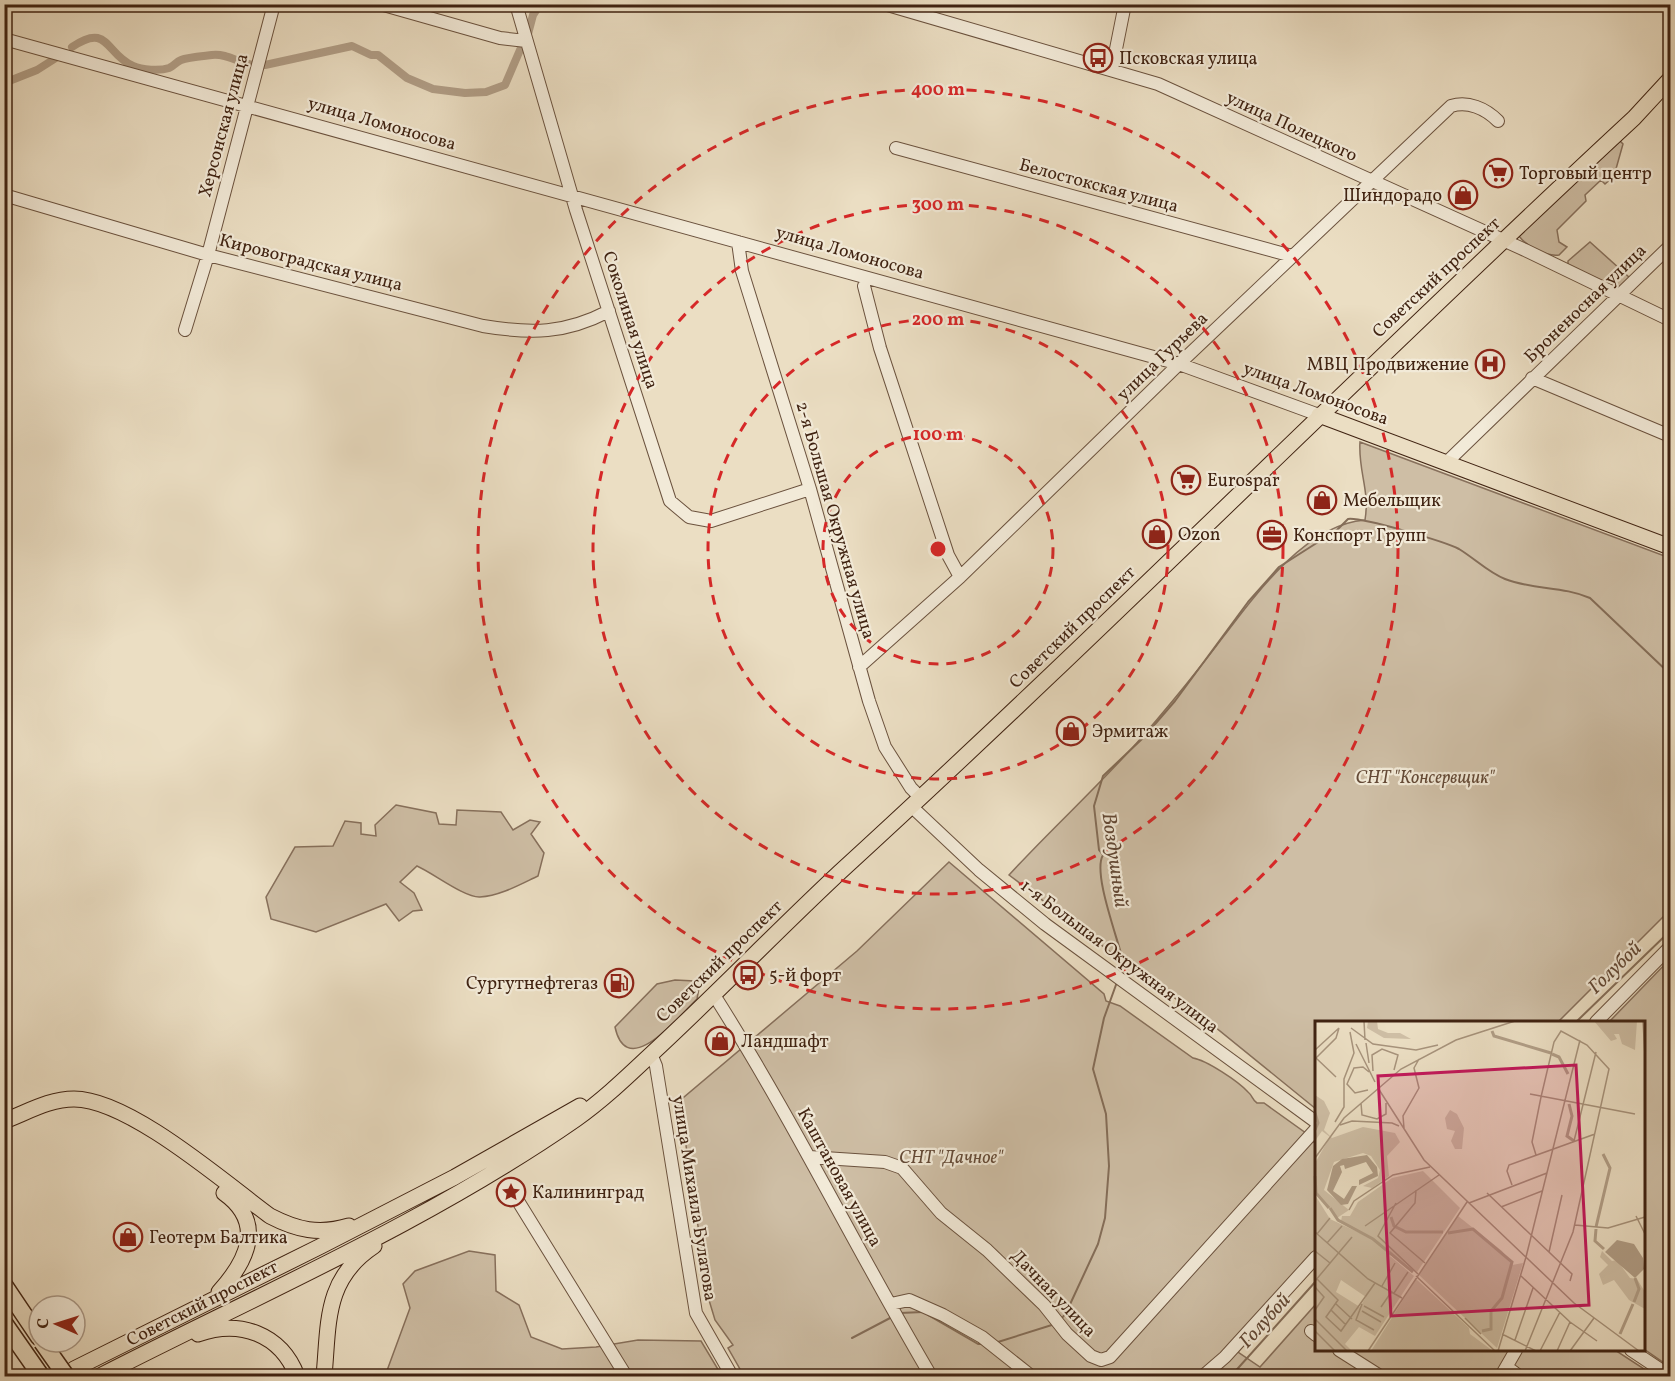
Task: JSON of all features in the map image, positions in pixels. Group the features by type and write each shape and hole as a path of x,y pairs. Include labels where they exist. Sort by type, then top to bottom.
{"highway":[{"path":"4,1285 27,1319"},
{"path":"4,1323 41,1377"},
{"path":"53,1354 70,1373"}],"main road":[{"name":"Советский проспект","path":"100,1377 426,1211 524,1154 580,1116 714,995 810,900 916,802 1218,515 1319,415 1634,118 1671,78"},
{"name":"улица Ломоносова","path":"1319,415 1671,547"},
{"name":"Советский проспект","path":"70,1373 376,1218 595,1098 627,1075"},
{"path":"4,1121 56,1101 98,1102 148,1128 270,1216 289,1226 322,1232 376,1218"},
{"path":"4,1130 33,1116 61,1108 72,1106 97,1108 120,1121 231,1198 246,1220 248,1245 236,1274 213,1299"},
{"path":"324,1377 332,1299 342,1276 364,1252 426,1211"},
{"path":"139,1356 207,1331 236,1328 254,1331 269,1338 282,1348 297,1377"}],"street":[{"name":"Херсонская улица","path":"185,330 208,255 274,4"},
{"path":"380,4 500,38 526,41"},
{"name":"Соколиная улица","path":"516,4 573,195 670,501 679,510 695,519 711,521 810,489"},
{"name":"улица Полецкого","path":"884,4 1158,84 1671,320"},
{"path":"1112,69 1125,4"},
{"name":"улица Ломоносова","path":"4,39 1179,364 1319,415"},
{"name":"улица Гурьева","path":"859,667 960,578 1179,364 1451,106 1461,103 1470,105 1490,112 1498,121"},
{"name":"Белостокская улица","path":"896,148 1292,256"},
{"name":"Кировоградская улица","path":"4,195 208,255 483,326 518,331 561,330 609,311"},
{"name":"2-я Большая Окружная улица","path":"738,242 742,271 810,489 859,667 885,747 911,788 916,802"},
{"name":"Броненосная улица","path":"1447,462 1671,246"},
{"path":"864,286 880,348 948,555 960,578"},
{"path":"1532,378 1671,436"},
{"name":"1-я Большая Окружная улица","path":"916,802 979,870 1054,931 1315,1121"},
{"path":"1598,1021 1671,947"},
{"name":"Каштановая улица","path":"714,995 809,1157 849,1233 931,1377"},
{"name":"улица Михаила Булатова","path":"651,1054 656,1066 696,1313 732,1377"},
{"name":"Дачная улица","path":"809,1157 885,1162 903,1168 941,1213 987,1250 1044,1305 1067,1334 1091,1356 1101,1360 1110,1357 1315,1131"},
{"path":"518,1201 626,1377"},
{"path":"1203,1377 1225,1358 1315,1259"},
{"path":"891,1304 909,1300 943,1316 982,1337 1031,1377"},
{"path":"1341,1351 1380,1377"},
{"path":"1515,1351 1504,1372 1520,1377"},
{"path":"1632,1351 1670,1377"}],"green space":[{"path":"1619,140 1623,144 1614,176 1605,184 1601,180 1585,195 1586,201 1557,230 1559,242 1567,247 1559,255 1554,255 1537,250 1522,240 1519,236"},
{"path":"1590,242 1630,278 1619,288 1568,266 1568,261"},
{"name":"СНТ \"Консервщик\"","path":"1360,442 1670,558 1670,910 1559,1021 1315,1021 1315,1108 1199,1014 1155,985 1134,963 1112,953 1009,875 1142,737 1252,600 1293,556 1316,538 1340,526 1365,520 1366,499"},
{"path":"396,805 436,813 439,824 456,825 457,810 501,812 513,830 530,820 540,822 531,834 544,853 538,876 503,892 480,897 466,894 417,866 400,882 414,893 422,910 413,911 399,921 386,904 316,932 271,919 266,897 295,847 333,846 345,821 361,823 361,834 376,836 375,825"},
{"name":"СНТ \"Дачное\"","path":"949,862 1104,994 1106,1001 1120,1006 1193,1058 1230,1077 1250,1093 1255,1102 1264,1103 1310,1136 1315,1143 1315,1264 1238,1352 1260,1367 1315,1305 1315,1351 1617,1351 1655,1376 744,1376 728,1348 733,1345 715,1320 709,1300 681,1112 677,1103 857,951"},
{"path":"1670,959 1670,1367 1645,1350 1645,1021 1610,1021"},
{"path":"675,980 695,981 699,988 697,999 654,1040 641,1047 630,1048 621,1042 615,1027 657,984"},
{"path":"469,1251 495,1255 496,1291 519,1305 531,1337 562,1349 596,1347 638,1340 701,1341 722,1376 385,1376 410,1308 403,1284 415,1271"}],"waterway":[{"path":"528,34 533,15 540,4"},
{"path":"72,47 84,40 100,39 124,61 133,66 156,70 171,67 184,59 212,55 256,65"},
{"path":"265,65 352,46 371,55 378,55 407,78 433,89 465,93 486,92 505,85 523,43"},
{"path":"4,83 37,70 59,56"},
{"name":"Воздушный","path":"1120,974 1124,965 1103,891 1101,876 1103,855 1099,850 1094,806 1103,776 1143,738 1175,701 1248,602 1279,567 1337,530 1348,519 1386,526 1459,549 1505,579 1590,598 1670,674"},
{"name":"Голубой","path":"1577,1021 1670,931"},
{"name":"Воздушный","path":"1062,1318 1098,1244 1105,1218 1109,1166 1106,1114 1093,1069 1104,1018 1117,982"},
{"name":"Голубой","path":"1231,1376 1315,1282"},
{"name":"Воздушный","path":"900,1313 923,1312"},
{"name":"Воздушный","path":"928,1315 978,1344 984,1344"},
{"name":"Воздушный","path":"852,1338 892,1317"},
{"name":"Воздушный","path":"998,1342 1055,1324"}],"place":[{"name":"Псковская улица","path":"1098,58"},
{"name":"Торговый центр","path":"1498,173"},
{"name":"Шиндорадо","path":"1463,195"},
{"name":"МВЦ Продвижение","path":"1490,364"},
{"name":"Eurospar","path":"1186,480"},
{"name":"Мебельщик","path":"1322,500"},
{"name":"Ozon","path":"1157,534"},
{"name":"Конспорт Групп","path":"1272,535"},
{"name":"Эрмитаж","path":"1071,731"},
{"name":"5-й форт","path":"748,975"},
{"name":"Сургутнефтегаз","path":"619,983"},
{"name":"Ландшафт","path":"720,1041"},
{"name":"Калининград","path":"511,1192"},
{"name":"Геотерм Балтика","path":"128,1237"}]}
